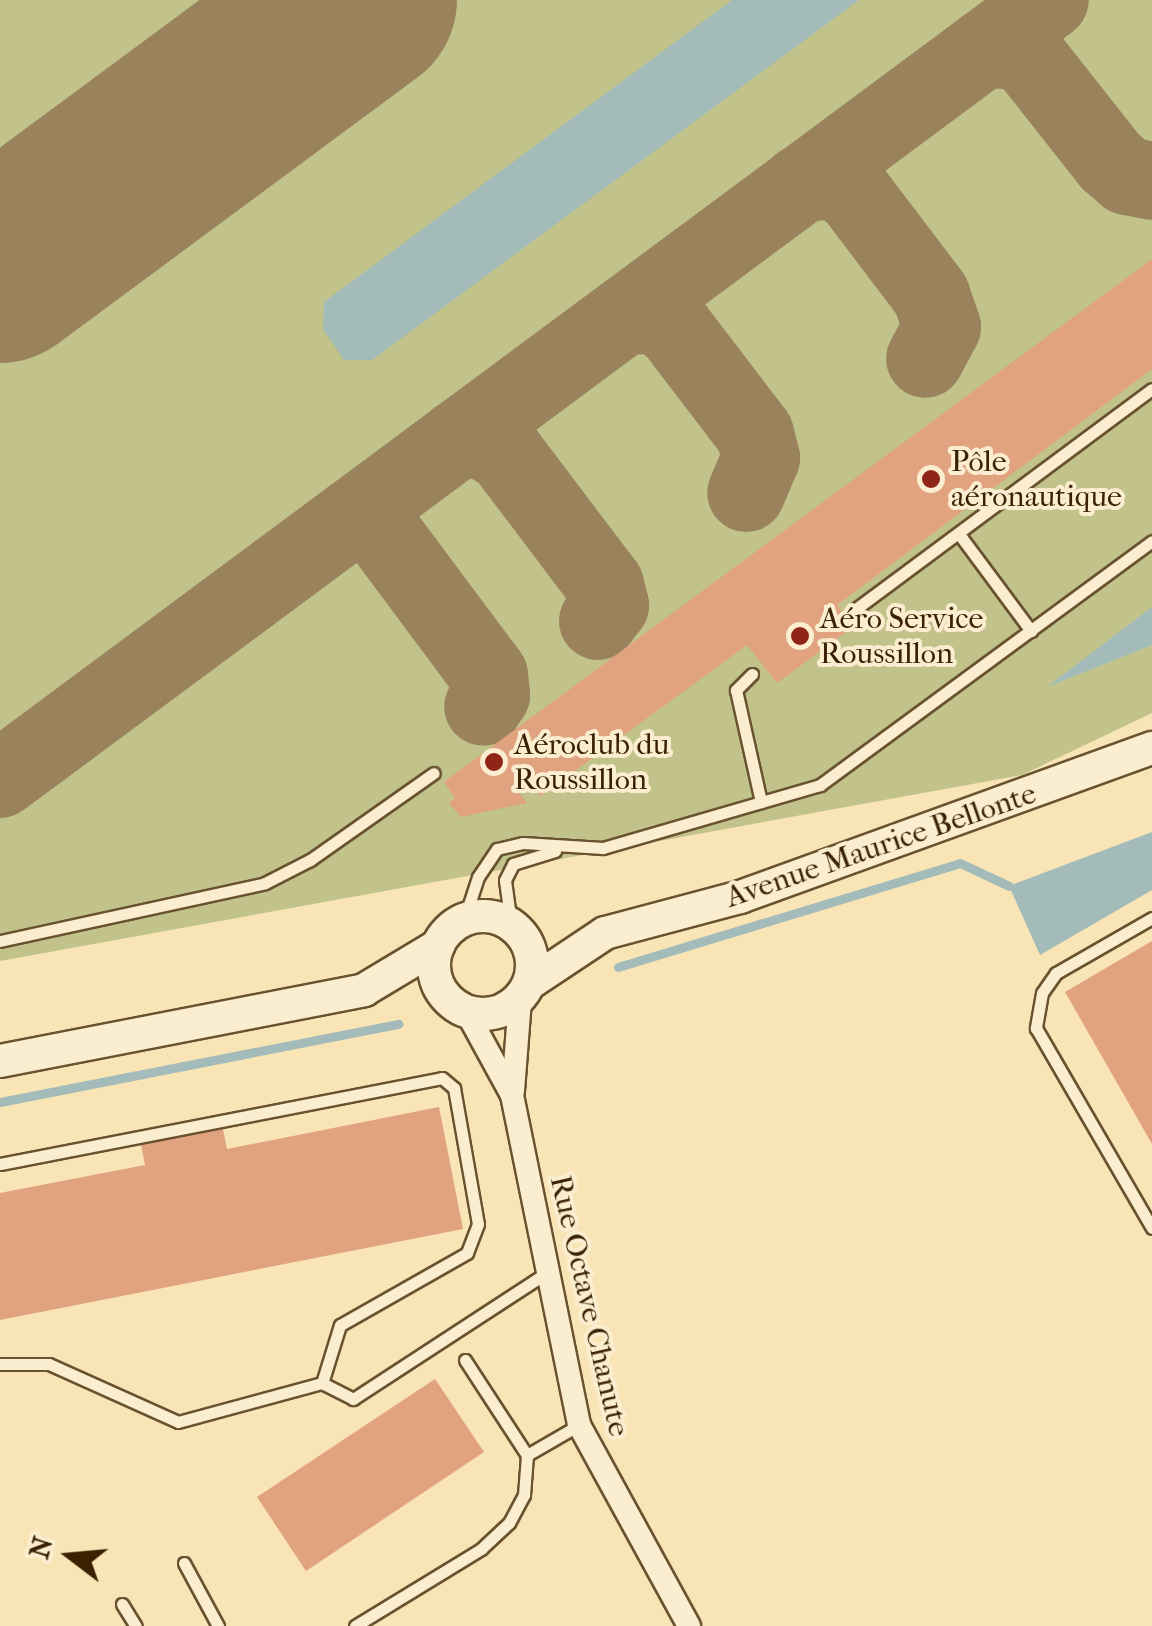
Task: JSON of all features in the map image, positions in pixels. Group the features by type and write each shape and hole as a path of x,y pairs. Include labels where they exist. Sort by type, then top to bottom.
{"street":[{"name":"Avenue Maurice Bellonte","path":"524,991 605,933 777,884 1152,748"},
{"path":"0,1061 364,990 438,945 464,920 496,918 515,927 532,955 524,991 494,1014 364,990"},
{"name":"Avenue Maurice Bellonte","path":"515,927 605,933"},
{"path":"438,945 435,974 457,1006"},
{"name":"Rue Octave Chanute","path":"524,991 512,1095 578,1425 689,1626"},
{"name":"Rue Octave Chanute","path":"457,1006 512,1095"}],"lane":[{"path":"852,611 1152,390"},
{"path":"960,534 1030,631"},
{"path":"464,920 478,877 498,849 524,843 564,849 603,848 820,785 1152,541"},
{"path":"752,674 736,690 761,802"},
{"path":"0,941 265,883 310,860 434,774"},
{"path":"515,927 506,880 513,864 564,849"},
{"path":"1152,918 1056,974 1036,1014 1044,1045 1152,1228"},
{"path":"0,1164 442,1078 454,1088 478,1224 468,1253 340,1325 322,1383"},
{"path":"0,1364 49,1364 178,1422 322,1383 352,1400 546,1273"},
{"path":"355,1626 481,1549 509,1522 524,1495 527,1455 464,1360"},
{"path":"527,1455 578,1425"},
{"path":"184,1563 218,1626"},
{"path":"122,1604 136,1626"}],"green space":[{"path":"0,0 288,0 0,214"},
{"path":"435,0 1013,0 0,746 0,323"},
{"path":"1085,0 1152,0 1152,713 1022,775 0,961 0,798"}],"water":[{"path":"732,0 859,0 372,360 344,360 323,329 324,302"},
{"path":"1152,607 1152,645 1047,687"},
{"path":"1152,832 1152,890 1040,955 1009,886"}],"building":[{"name":"Pôle aéronautique","path":"1152,259 1152,369 837,605 853,627 777,683 747,645 541,796 532,784 519,793 527,803 461,817 449,803 455,798 444,782"},
{"path":"1152,941 1152,1144 1065,992"},
{"path":"439,1107 463,1229 0,1320 0,1193 145,1165 141,1145 223,1129 227,1149"},
{"path":"435,1379 484,1452 306,1571 257,1497"}],"waterway":[{"path":"618,967 960,863 1009,886"},
{"path":"0,1102 398,1024"}],"taxiway":[{"path":"0,779 1050,0"},
{"path":"985,48 1024,52 1110,161 1127,176 1152,181"},
{"path":"801,184 830,180 852,191 931,295 942,327 925,359"},
{"path":"624,316 656,315 674,328 755,434 761,458 746,493"},
{"path":"456,440 481,439 505,453 605,585 610,605 598,621"},
{"path":"353,517 377,525 489,675 491,695 483,707"}],"runway":[{"path":"0,267 361,0"}],"place":[{"name":"Pôle aéronautique","path":"931,479"},
{"name":"Aéro Service Roussillon","path":"800,636"},
{"name":"Aéroclub du Roussillon","path":"494,762"}]}
